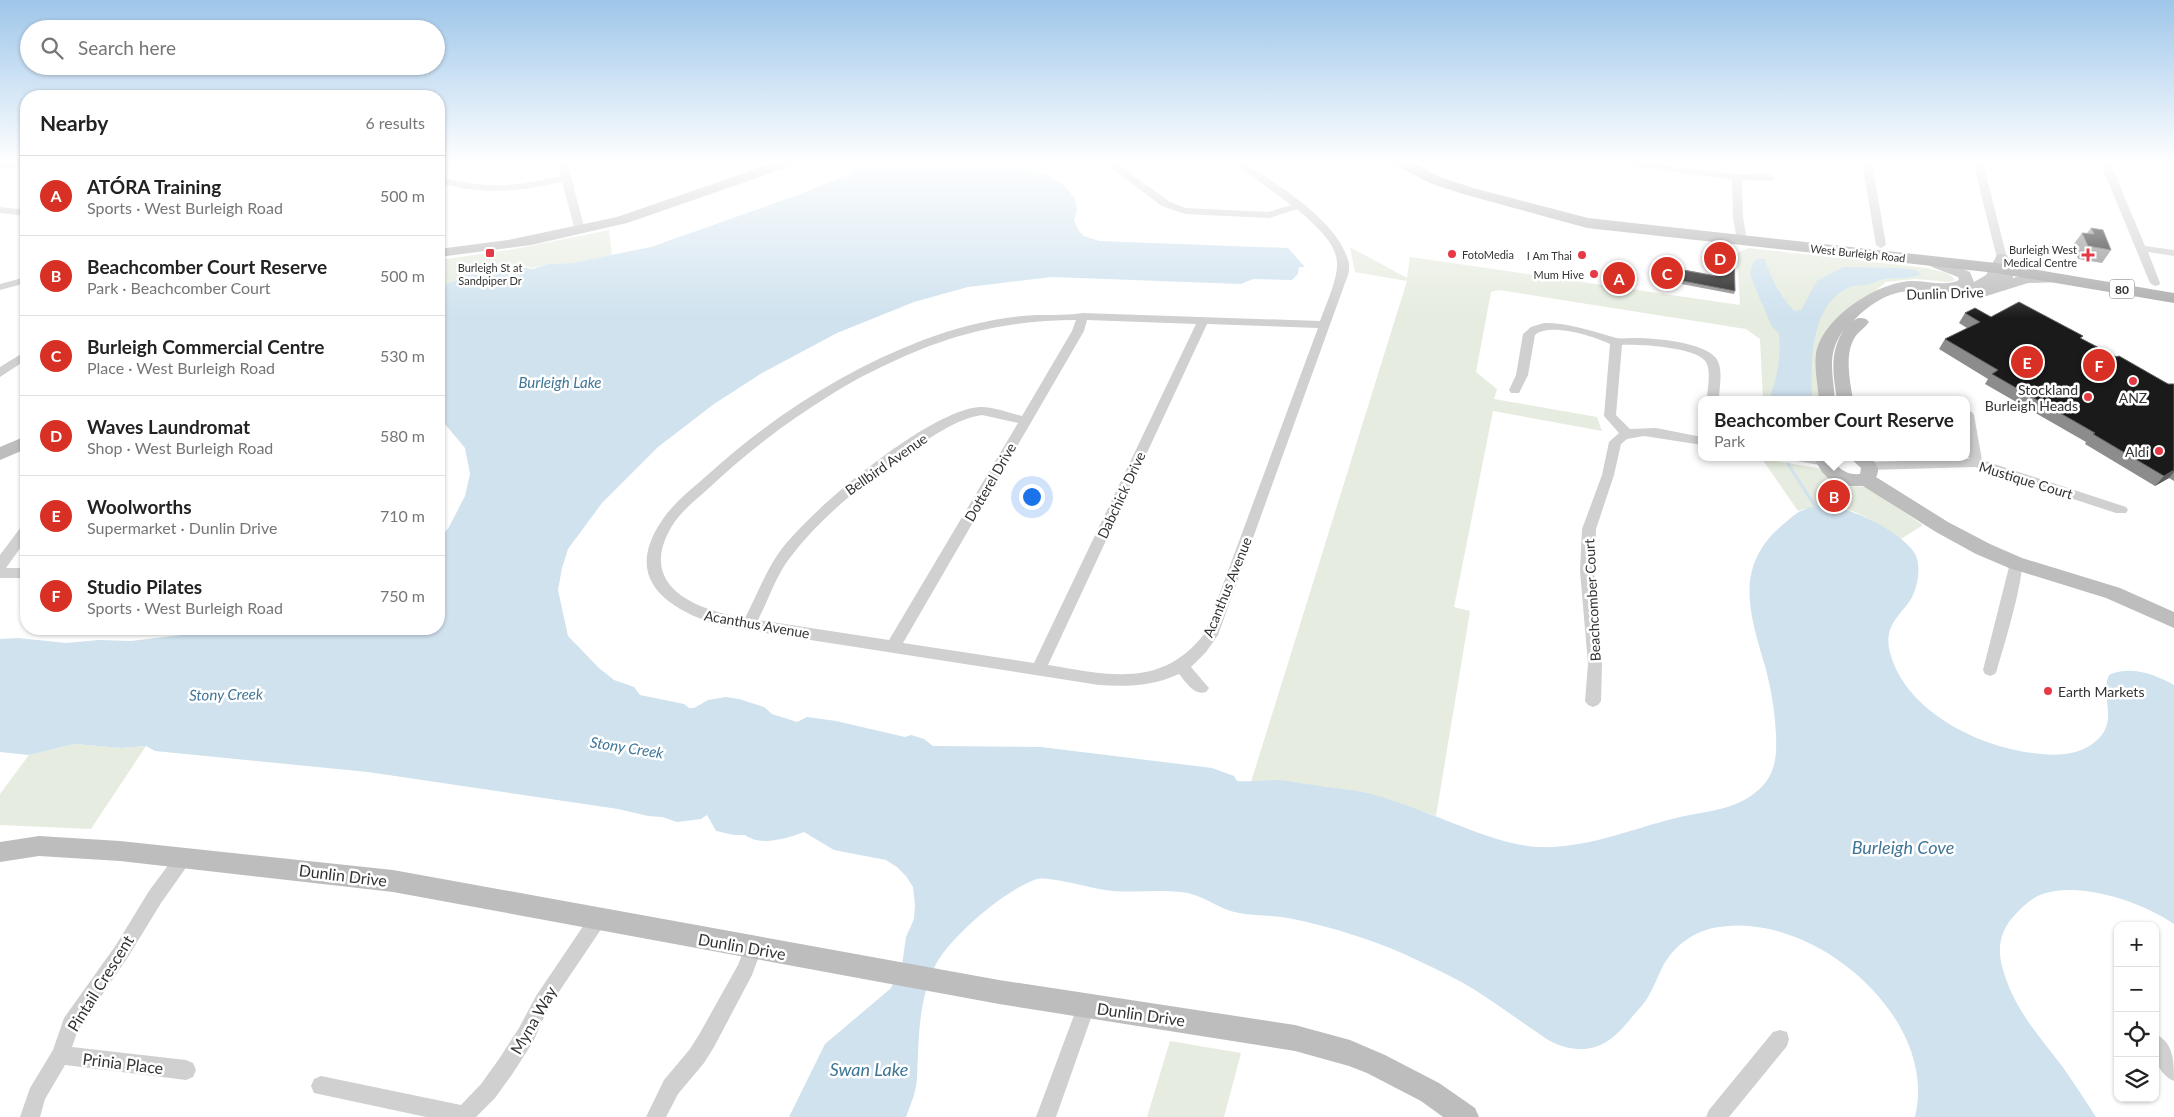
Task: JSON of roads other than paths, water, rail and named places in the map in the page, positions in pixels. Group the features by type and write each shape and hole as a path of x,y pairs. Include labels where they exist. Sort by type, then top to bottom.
{"main road":[{"name":"West Burleigh Road","path":"1550,214 1611,227 1881,245 2002,265 2174,286"},
{"name":"West Burleigh Road","path":"1602,214 1741,236 1922,260 2002,265 2070,280 2174,298"}],"street":[{"path":"576,214 580,230"},
{"path":"445,252 498,246 580,230 638,214"},
{"path":"1251,214 1272,214"},
{"name":"Acanthus Avenue","path":"1307,214 1325,228 1337,245 1343,260 1343,274 1211,635 1181,667 1150,677 1126,680 1099,679 721,620 698,614 685,608 658,582 654,557 656,545 668,522 718,471 750,444 796,411 847,380 901,354 941,338 990,324 1040,317 1083,316 1324,325"},
{"path":"1740,214 1741,236"},
{"path":"1876,214 1881,245"},
{"path":"1990,214 2002,265"},
{"path":"2126,214 2155,283"},
{"path":"2140,248 2174,253"},
{"path":"1922,260 1949,267 1965,275 1967,282 1958,288"},
{"name":"Dunlin Drive","path":"1827,396 1824,352 1832,336 1843,322 1876,295 1903,290 1967,294 1990,291 2002,286 2008,279 2002,265 1987,282 1958,288 1916,285 1903,290 1884,301 1855,327 1845,340 1840,356 1845,396"},
{"path":"2002,286 2028,279 2070,280"},
{"path":"0,287 20,282"},
{"name":"Dotterel Drive","path":"893,647 1078,331 1083,316"},
{"name":"Dabchick Drive","path":"1039,669 1203,321"},
{"path":"1515,390 1522,375 1529,334 1533,328 1543,326 1600,335 1616,342 1636,340 1697,350 1707,355 1712,361 1714,367 1713,396"},
{"path":"1616,342 1610,416 1627,434 1650,433 1698,440"},
{"path":"0,373 20,359"},
{"name":"Bellbird Avenue","path":"749,624 783,557 825,510 870,472 924,436 964,414 982,411 1025,421"},
{"path":"1970,428 1976,464"},
{"name":"Beachcomber Court","path":"1593,701 1595,664 1588,571 1589,529 1608,475 1615,442 1627,434"},
{"path":"0,454 20,445"},
{"path":"1818,461 1842,478 1855,481 1864,467 1955,534 2016,563 2113,593 2174,620"},
{"name":"Mustique Court","path":"1864,467 1976,464 2122,510"},
{"path":"0,565 20,538"},
{"path":"1990,670 2014,579 2016,563"},
{"path":"0,573 20,573"},
{"path":"1181,667 1201,688"},
{"name":"Dunlin Drive","path":"0,852 14,852 39,846 120,851 393,881 889,973 1084,1006 1191,1021 1323,1045 1350,1053 1403,1076 1466,1117"},
{"name":"Pintail Crescent","path":"30,1117 37,1095 60,1055 71,1025 122,951 155,897 184,857"},
{"name":"Myna Way","path":"463,1116 488,1091 506,1066 526,1035 542,1002 598,919"},
{"path":"656,1117 671,1087 697,1056 707,1040 746,969 753,948"},
{"path":"1046,1117 1082,1018 1084,1006"},
{"path":"1716,1117 1780,1039"},
{"path":"2159,1049 2174,1071"},
{"name":"Prinia Place","path":"60,1055 186,1070"},
{"path":"321,1086 463,1116"}],"water":[{"path":"744,214 1076,214 1074,220 1079,231 1084,236 1099,241 1288,248 1305,267 1299,267 1298,274 1292,280 1253,279 1241,284 1052,277 968,287 914,302 837,333 762,373 714,404 658,447 602,503 568,549 558,590 568,636 599,668 614,680 634,687 640,695 684,704 689,708 694,708 708,700 726,697 739,699 764,707 772,714 797,722 807,717 836,721 905,737 911,735 924,739 933,746 1041,747 1212,768 1234,776 1237,781 1279,780 1357,791 1396,802 1504,841 1538,847 1573,845 1591,842 1676,818 1728,807 1756,792 1767,780 1771,773 1776,752 1775,718 1771,691 1751,611 1751,576 1756,560 1765,544 1779,528 1801,511 1820,506 1850,511 1875,522 1898,536 1914,552 1918,563 1916,588 1911,599 1891,627 1888,640 1889,648 1897,671 1910,691 1928,709 1949,724 1972,736 1995,745 2019,751 2049,755 2078,751 2096,741 2107,725 2106,692 2109,675 2125,671 2142,672 2159,677 2174,685 2174,924 2128,901 2091,892 2055,891 2040,895 2026,904 2009,922 2001,940 2002,966 2012,995 2096,1117 1915,1117 1917,1079 1907,1042 1887,1007 1859,977 1826,952 1789,934 1750,926 1713,928 1689,938 1670,955 1646,1001 1618,1033 1593,1048 1573,1049 1550,1041 1454,978 1388,947 1355,935 1288,918 1232,911 1188,893 1115,891 1060,881 1037,879 1024,884 979,916 951,943 934,968 923,1001 916,1087 906,1117 789,1117 825,1044 890,989 901,972 906,937 914,919 913,887 897,867 886,860 834,850 804,832 783,839 766,841 751,839 745,835 734,835 716,831 707,815 701,819 677,822 662,817 648,816 618,809 368,772 155,751 146,746 122,748 74,744 29,755 0,752 0,639 18,638 66,643 99,640 131,641 182,635 445,635 445,532 465,496 470,474 465,448 445,424 445,285 478,271 523,265 522,267 533,269 547,264 572,263 651,247"},
{"path":"1758,259 1765,259 1776,287 1794,311 1801,310 1817,281 1843,267 1900,268 1916,270 1921,274 1852,286 1837,295 1827,307 1815,336 1812,396 1770,396 1778,367 1780,351 1779,333 1772,327 1753,283 1750,272 1753,262"}],"waterway":[{"path":"1788,464 1815,506"}],"place":[{"name":"Burleigh St at Sandpiper Dr","path":"490,253"},
{"name":"FotoMedia","path":"1452,254"},
{"name":"I Am Thai","path":"1582,255"},
{"name":"Burleigh West Medical Centre","path":"2088,255"},
{"name":"Waves Laundromat","path":"1720,258"},
{"name":"Burleigh Commercial Centre","path":"1667,273"},
{"name":"Mum Hive","path":"1594,274"},
{"name":"ATÓRA Training","path":"1619,278"},
{"name":"Woolworths","path":"2027,362"},
{"name":"Studio Pilates","path":"2099,365"},
{"name":"ANZ","path":"2133,381"},
{"name":"Stockland Burleigh Heads","path":"2088,397"},
{"name":"Aldi","path":"2159,451"},
{"name":"Beachcomber Court Reserve","path":"1834,496"},
{"name":"Earth Markets","path":"2048,691"}],"water label":[{"name":"Burleigh Lake","path":"560,382"},
{"name":"Stony Creek","path":"226,694"},
{"name":"Stony Creek","path":"627,747"},
{"name":"Burleigh Cove","path":"1903,847"},
{"name":"Swan Lake","path":"869,1069"}]}
